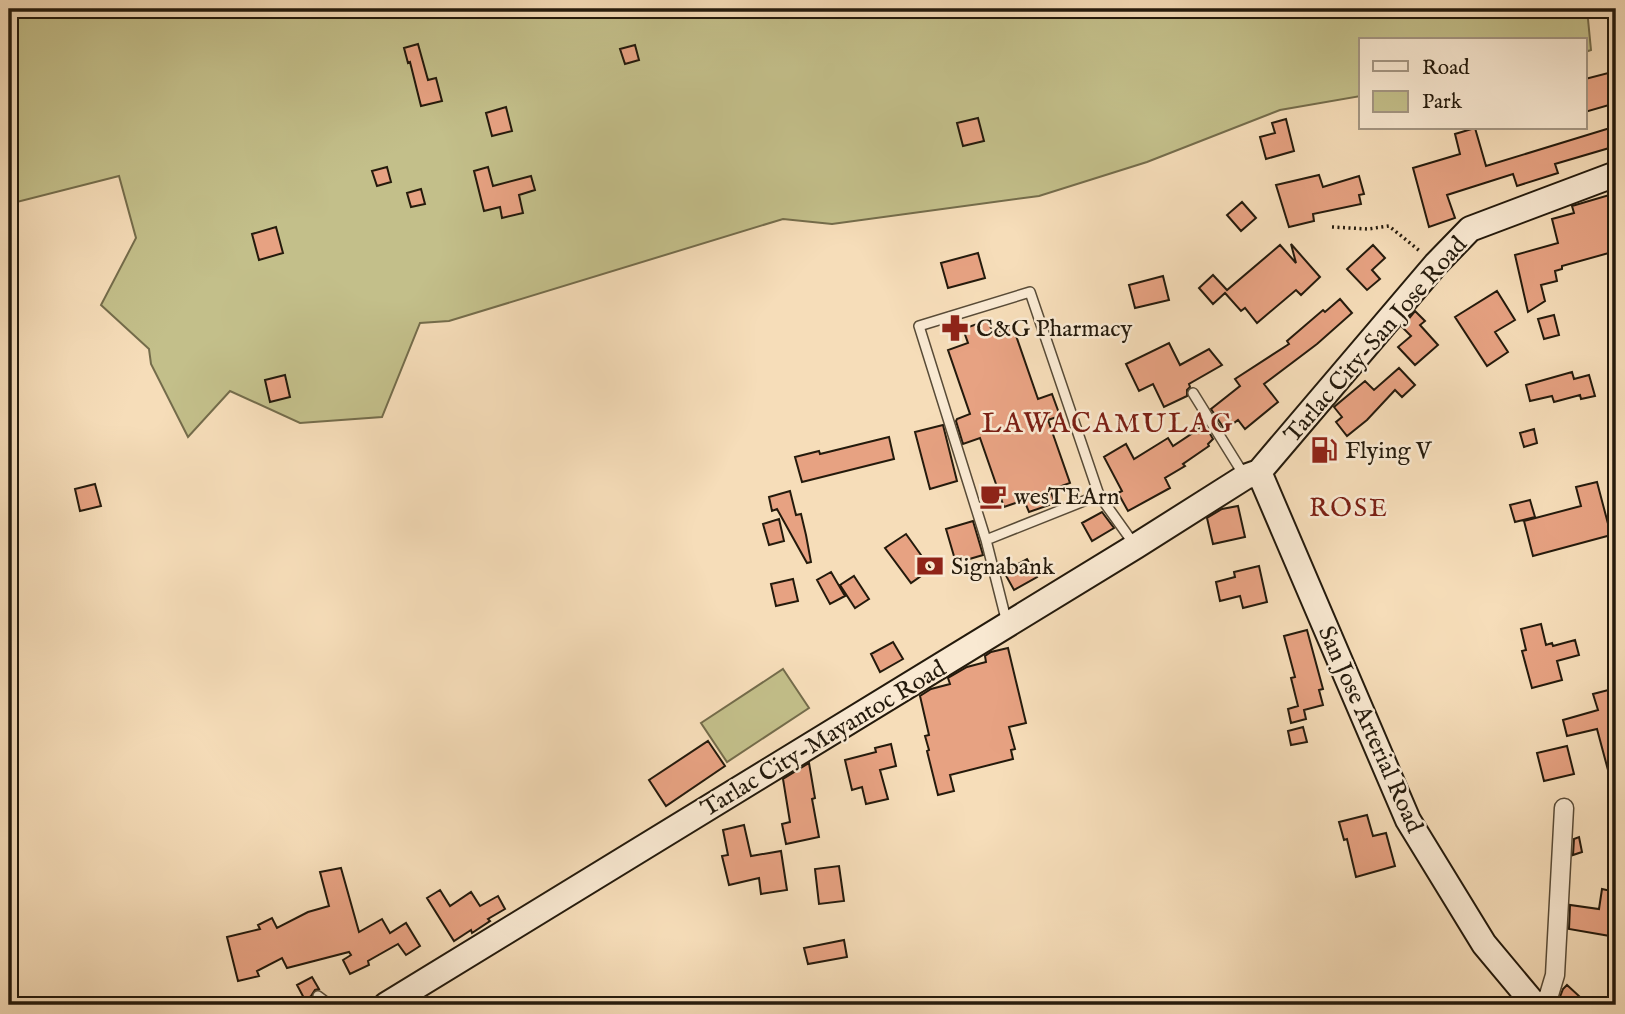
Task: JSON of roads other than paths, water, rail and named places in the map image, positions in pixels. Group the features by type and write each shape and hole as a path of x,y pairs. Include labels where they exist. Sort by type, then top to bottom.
{"main road":[{"name":"Tarlac City-San Jose Road","path":"1252,474 1436,264 1471,229 1616,174"},
{"name":"Tarlac City-Mayantoc Road","path":"386,1005 1252,474"},
{"name":"San Jose Arterial Road","path":"1252,474 1408,820 1484,944 1535,1005"}],"street":[{"path":"1543,1005 1555,975 1564,808"}],"lane":[{"path":"1008,625 986,540 919,326 1030,292 1099,495 1136,546"},
{"path":"1194,393 1252,474"},
{"path":"986,540 1099,495"},
{"path":"318,996 330,1005"}],"place":[{"name":"C&G Pharmacy","path":"955,328"},
{"name":"Flying V","path":"1324,450"},
{"name":"wesTEArn","path":"993,496"},
{"name":"Signabank","path":"930,566"}],"district":[{"name":"LAWACAMULAG","path":"1108,422"},
{"name":"ROSE","path":"1349,507"}]}
